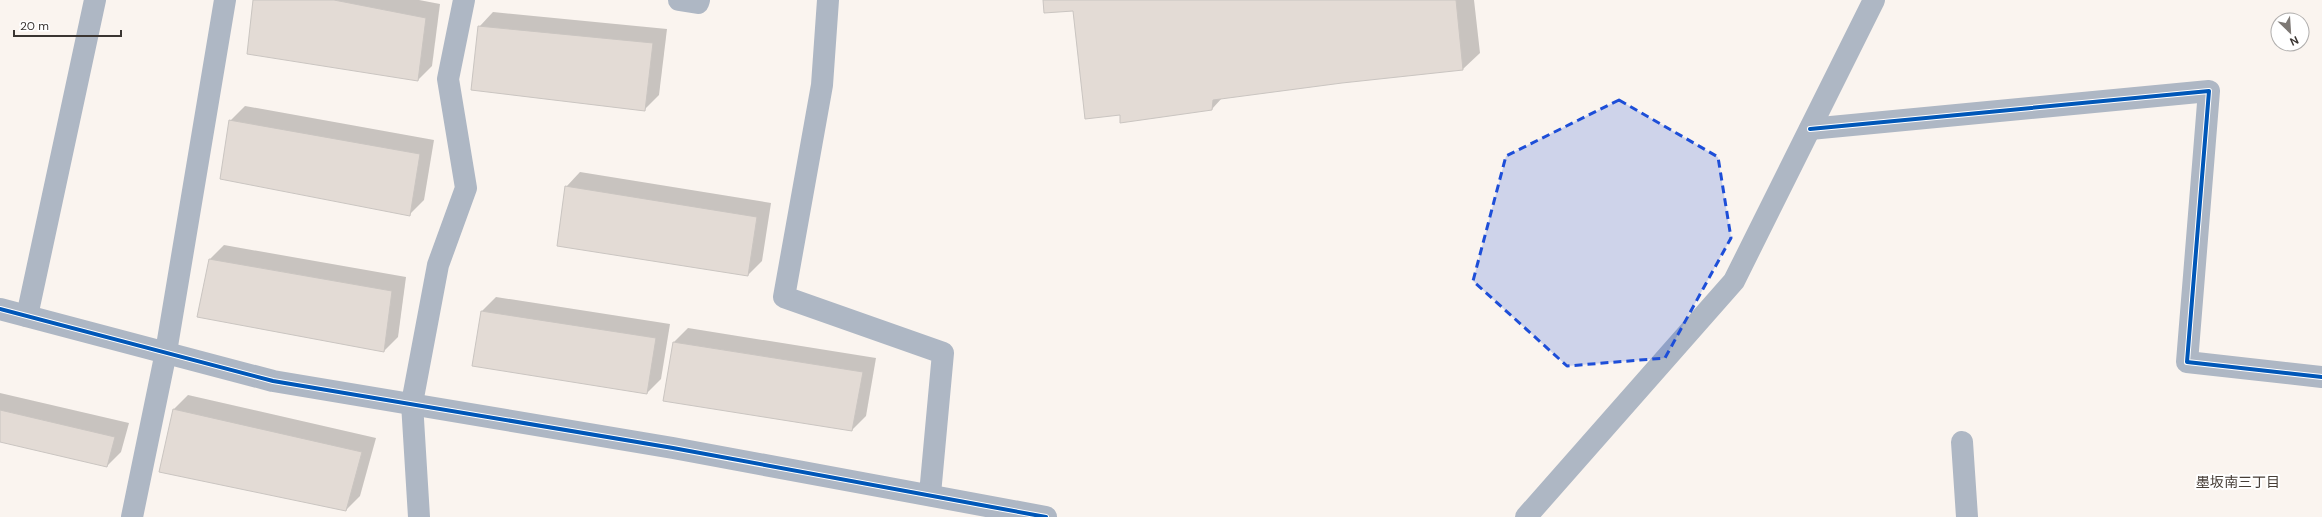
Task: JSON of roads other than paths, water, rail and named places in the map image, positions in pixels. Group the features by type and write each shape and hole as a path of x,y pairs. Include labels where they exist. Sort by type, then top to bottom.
{"street":[{"path":"27,316 95,0"},
{"path":"132,517 166,352 225,0"},
{"path":"419,517 412,403 438,265 466,188 448,79 464,0"},
{"path":"679,0 698,3 699,0"},
{"path":"828,0 822,85 784,297 943,353 930,494"},
{"path":"1526,517 1734,281 1874,0"},
{"path":"1810,129 2209,91 2187,362 2322,377"},
{"path":"0,309 273,381 412,403 930,494 1046,517"},
{"path":"1962,442 1967,517"}],"district":[{"name":"墨坂南三丁目","path":"2238,482"}]}
